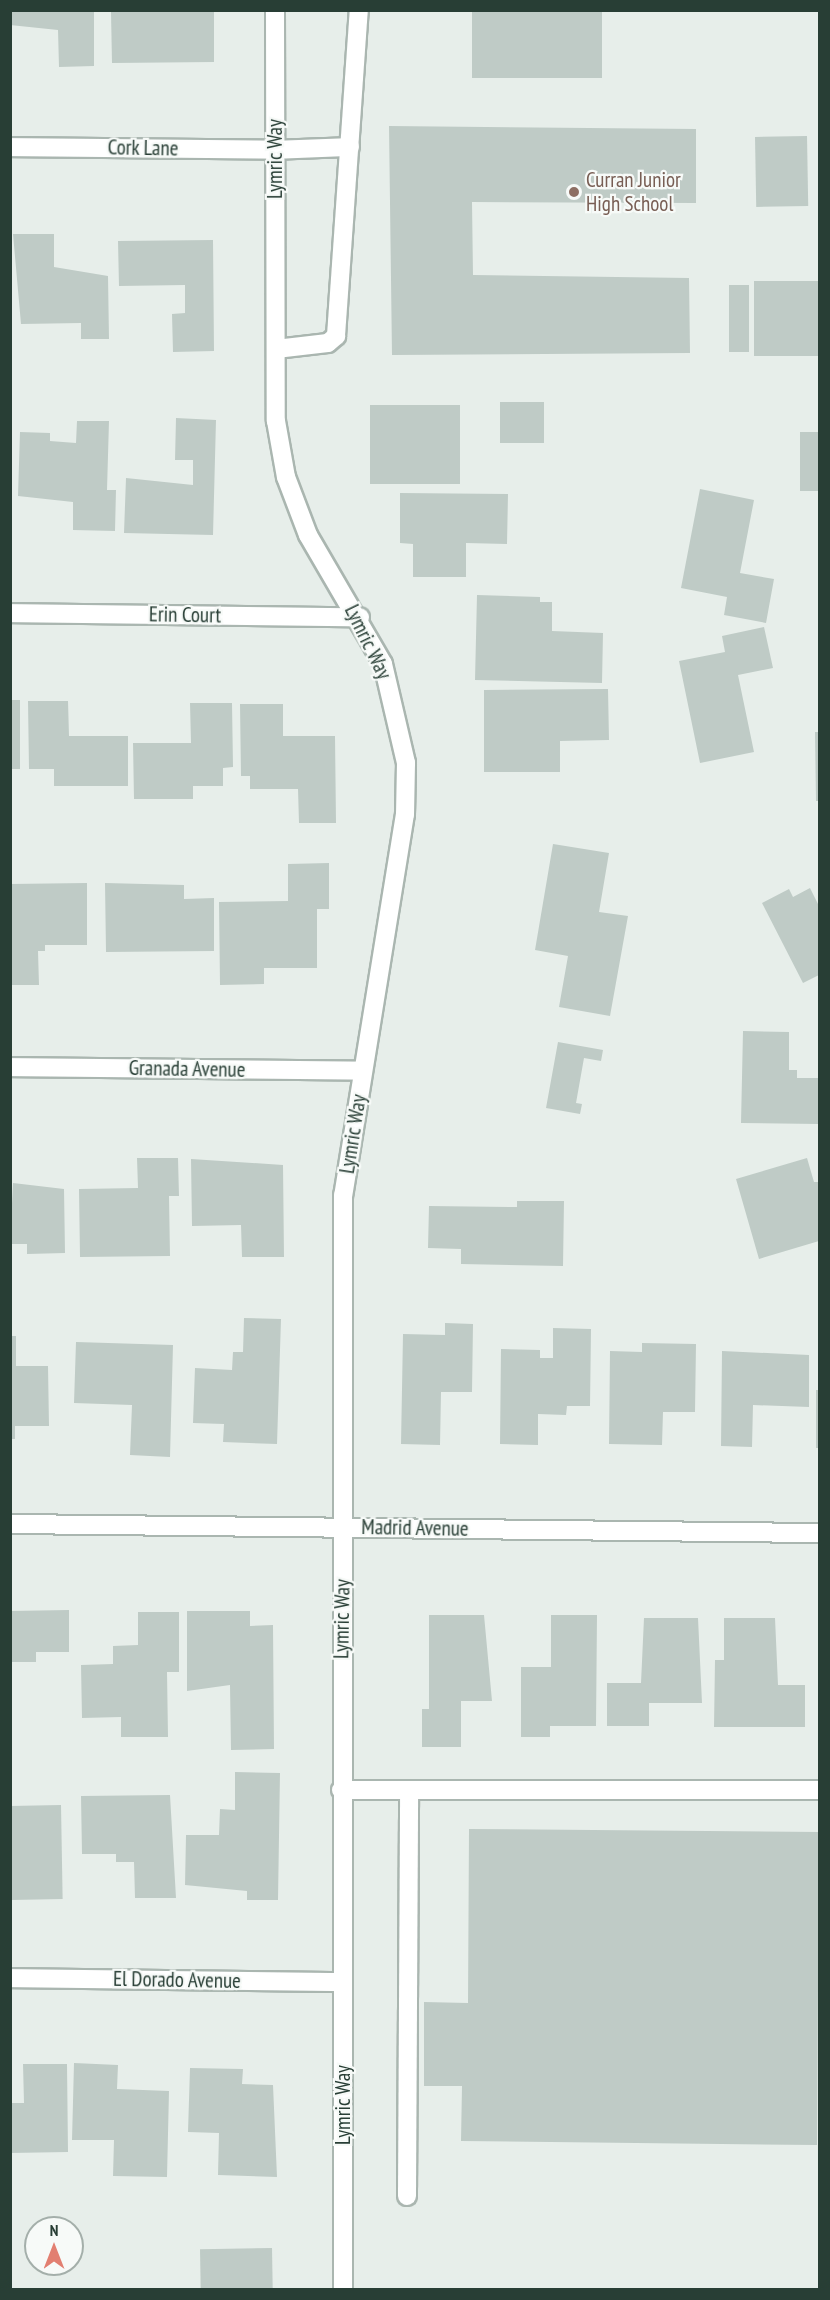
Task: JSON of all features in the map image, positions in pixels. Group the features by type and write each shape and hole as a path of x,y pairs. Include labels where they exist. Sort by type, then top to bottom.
{"street":[{"name":"Lymric Way","path":"275,10 276,421 286,477 308,535 360,617 383,664 406,763 405,814 343,1195 341,1790 343,2289"},
{"path":"276,349 328,343 336,336 359,10"},
{"name":"Cork Lane","path":"10,147 275,150 350,147"},
{"name":"Erin Court","path":"10,613 360,617"},
{"name":"Granada Avenue","path":"10,1067 363,1071"},
{"name":"Madrid Avenue","path":"10,1524 819,1533"},
{"path":"341,1790 819,1790"},
{"path":"407,2196 409,1790"},
{"name":"El Dorado Avenue","path":"10,1978 343,1982"}],"building":[{"path":"10,10 94,10 94,66 59,67 58,30 10,25"},
{"path":"214,10 214,62 112,63 111,12"},
{"path":"472,10 602,10 602,78 472,78"},
{"path":"389,126 696,129 696,203 472,202 473,275 689,278 690,353 392,355"},
{"path":"807,136 808,206 756,207 755,137"},
{"path":"13,234 54,234 54,267 108,276 109,339 81,339 81,323 21,324"},
{"path":"213,240 214,351 173,352 172,314 185,313 185,285 119,286 118,241"},
{"path":"754,281 819,281 819,356 754,356"},
{"path":"729,285 749,285 749,352 729,352"},
{"path":"500,402 544,402 544,443 500,443"},
{"path":"370,405 460,405 460,484 370,484"},
{"path":"176,418 216,420 213,535 124,533 126,478 193,485 193,460 175,460"},
{"path":"77,421 109,421 107,490 116,490 115,531 73,530 73,502 18,496 20,432 50,433 50,441 76,443"},
{"path":"800,432 819,432 819,491 800,491"},
{"path":"700,489 754,500 740,573 774,579 766,623 724,615 727,597 681,588"},
{"path":"400,493 508,494 507,544 466,543 466,577 413,577 413,544 400,543"},
{"path":"477,595 540,597 540,602 552,602 552,631 603,633 602,683 475,680"},
{"path":"764,627 773,668 738,675 754,752 700,763 679,661 725,652 722,636"},
{"path":"608,689 609,740 560,741 560,772 484,772 484,690"},
{"path":"10,700 20,700 20,769 10,769"},
{"path":"28,701 68,701 69,736 128,736 128,786 54,786 54,769 29,769"},
{"path":"190,703 232,703 233,767 223,768 223,786 193,786 193,799 134,799 133,743 191,743"},
{"path":"240,704 283,704 283,736 335,736 336,823 299,823 298,789 250,789 250,776 241,776"},
{"path":"815,732 819,732 819,801 816,801"},
{"path":"553,844 609,853 599,912 628,916 610,1016 559,1007 568,956 535,950"},
{"path":"329,863 329,909 317,909 317,968 264,968 264,984 220,985 219,902 288,901 288,864"},
{"path":"87,883 87,945 45,945 45,951 38,951 39,985 10,985 10,884"},
{"path":"105,883 184,885 184,899 214,898 214,951 106,952"},
{"path":"810,888 819,906 819,975 803,983 762,903 789,889 793,897"},
{"path":"743,1031 789,1032 789,1070 797,1070 797,1078 819,1078 819,1124 741,1123"},
{"path":"558,1042 603,1050 601,1061 584,1058 576,1103 582,1104 580,1114 546,1108"},
{"path":"137,1158 178,1158 179,1196 169,1196 170,1256 80,1257 79,1189 138,1188"},
{"path":"807,1158 814,1182 819,1182 819,1241 759,1259 736,1179"},
{"path":"191,1159 283,1165 284,1257 242,1257 241,1225 192,1226"},
{"path":"13,1183 64,1189 65,1253 27,1254 27,1244 10,1244"},
{"path":"517,1201 564,1201 563,1266 461,1264 461,1249 428,1248 429,1206 517,1207"},
{"path":"244,1318 281,1319 277,1444 223,1442 224,1424 193,1423 195,1368 232,1370 233,1352 243,1352"},
{"path":"445,1323 473,1324 472,1392 441,1392 440,1445 401,1444 403,1334 445,1335"},
{"path":"553,1328 591,1329 590,1406 567,1406 566,1415 538,1414 538,1445 500,1444 501,1349 540,1350 540,1358 553,1358"},
{"path":"10,1336 16,1336 16,1366 48,1366 49,1426 15,1426 15,1439 10,1439"},
{"path":"76,1342 173,1345 170,1457 130,1455 132,1405 74,1403"},
{"path":"642,1343 696,1344 695,1412 663,1412 662,1445 609,1444 610,1351 642,1352"},
{"path":"722,1351 809,1355 809,1407 753,1405 752,1447 721,1446"},
{"path":"816,1390 819,1390 819,1448 816,1448"},
{"path":"69,1610 69,1652 36,1652 36,1662 10,1662 10,1611"},
{"path":"187,1611 250,1611 250,1626 273,1625 274,1749 231,1750 230,1685 187,1691"},
{"path":"138,1612 179,1612 179,1672 167,1672 168,1737 121,1737 121,1717 82,1718 81,1665 113,1664 113,1646 138,1645"},
{"path":"429,1615 484,1615 492,1701 461,1701 461,1747 422,1747 422,1709 429,1709"},
{"path":"551,1615 597,1615 596,1726 550,1726 550,1737 521,1737 521,1667 551,1667"},
{"path":"644,1618 698,1618 702,1703 649,1703 649,1726 607,1726 607,1683 641,1683"},
{"path":"724,1618 775,1618 778,1685 805,1685 805,1727 714,1727 715,1660 724,1660"},
{"path":"235,1772 280,1773 278,1900 247,1900 247,1891 185,1885 186,1835 219,1835 220,1809 235,1810"},
{"path":"170,1795 176,1898 135,1898 134,1862 116,1862 116,1854 82,1854 81,1796"},
{"path":"61,1805 63,1899 12,1900 10,1806"},
{"path":"469,1829 819,1832 817,2145 461,2141 462,2086 424,2086 424,2002 468,2003"},
{"path":"74,2063 118,2065 117,2089 169,2091 167,2177 113,2176 114,2140 72,2140"},
{"path":"23,2064 67,2064 68,2152 10,2153 10,2103 24,2103"},
{"path":"190,2068 243,2069 242,2084 273,2085 277,2177 218,2175 219,2133 188,2132"},
{"path":"272,2248 273,2289 201,2290 200,2249"}],"place":[{"name":"Curran Junior High School","path":"574,192"}]}
